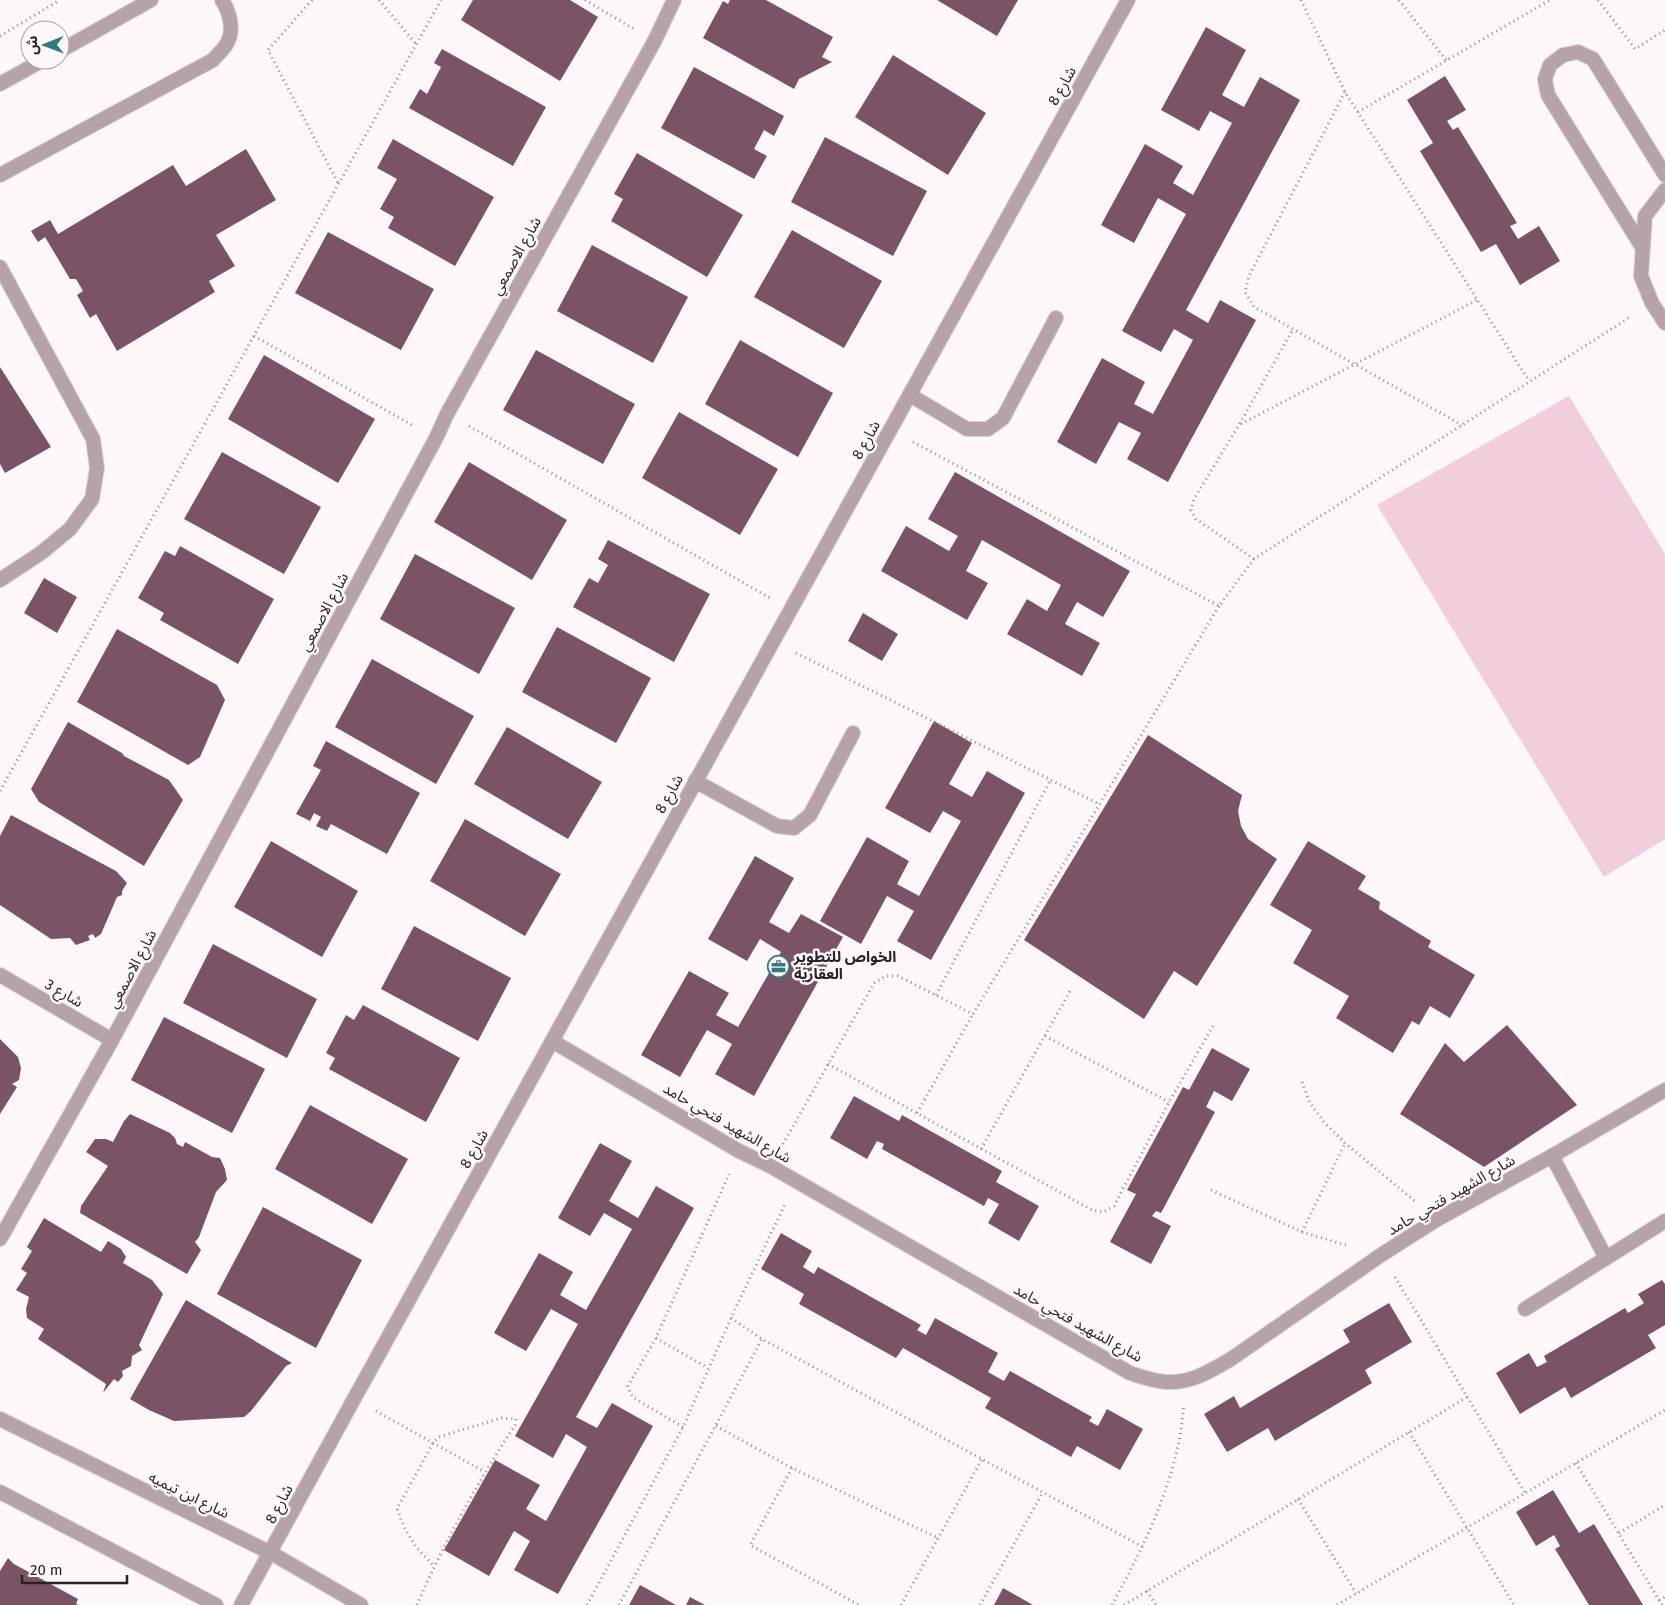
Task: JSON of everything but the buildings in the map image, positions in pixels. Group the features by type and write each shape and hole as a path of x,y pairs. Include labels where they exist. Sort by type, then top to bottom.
{"street":[{"path":"70,45 152,0"},
{"path":"0,175 212,60 226,45 231,29 228,10 222,0"},
{"name":"شارع الاصمعي","path":"0,1239 112,1040 436,438 447,414 654,42 674,0"},
{"name":"شارع 8","path":"241,1605 271,1554 354,1399 1128,0"},
{"path":"1642,247 1548,95 1545,80 1550,65 1563,55 1578,52 1593,59 1665,175"},
{"path":"0,84 26,70"},
{"path":"1665,190 1645,216 1641,276 1652,303 1665,323"},
{"path":"0,267 93,438 97,468 92,500 70,529 41,553 0,580"},
{"path":"910,395 966,429 988,428 1003,418 1056,318"},
{"path":"695,781 777,826 794,828 810,815 853,733"},
{"name":"شارع 3","path":"0,975 112,1040"},
{"name":"شارع الشهيد فتحي حامد","path":"552,1041 739,1151 770,1166 1130,1373 1168,1382 1187,1380 1205,1374 1231,1359 1381,1255 1436,1220 1552,1156 1665,1090"},
{"path":"1552,1156 1606,1258"},
{"path":"1525,1309 1665,1221"},
{"name":"شارع ابن تيميه","path":"0,1419 271,1554 361,1605"},
{"path":"0,1492 216,1605"}],"path":[{"path":"0,36 60,0"},
{"path":"312,0 268,50 338,183"},
{"path":"379,0 416,44"},
{"path":"0,791 441,0"},
{"path":"585,0 654,42"},
{"path":"1301,0 1345,92 1530,382"},
{"path":"1399,0 1446,60"},
{"path":"1358,112 1550,0"},
{"path":"1598,0 1635,49 1665,30"},
{"path":"1345,92 1249,276 1245,292 1254,306 1462,425"},
{"path":"1239,425 1477,300"},
{"path":"917,1113 973,1014 1219,606 1254,559 1652,303"},
{"path":"1254,559 1196,519 1192,510 1194,499 1239,425 1293,329"},
{"path":"254,336 436,438"},
{"path":"447,414 791,610"},
{"path":"891,430 1219,606"},
{"path":"773,642 1100,804"},
{"path":"936,995 1051,779"},
{"path":"770,1166 874,983 886,976 898,976 973,1014"},
{"path":"982,1149 1070,991"},
{"path":"828,1064 1092,1210 1103,1212 1114,1206 1169,1102 1213,1026"},
{"path":"1045,1036 1169,1102"},
{"path":"1302,1082 1310,1103 1324,1122 1436,1220"},
{"path":"1302,1232 1346,1143"},
{"path":"683,1427 634,1398 628,1386 656,1338 739,1151"},
{"path":"587,1605 683,1427 730,1318 795,1182"},
{"path":"1212,1190 1302,1232 1381,1255 1525,1494"},
{"path":"730,1318 762,1339 1143,1547"},
{"path":"656,1338 708,1368"},
{"path":"619,1605 762,1339"},
{"path":"1112,1605 1143,1547 1162,1503 1178,1449 1187,1380"},
{"path":"1124,1605 1467,1397"},
{"path":"354,1399 485,1472"},
{"path":"1336,1605 1665,1410"},
{"path":"417,1605 434,1566 485,1472 515,1425 516,1419 501,1418 439,1437 433,1443 397,1509 404,1529 416,1547 434,1566"},
{"path":"716,1426 792,1468 938,1538"},
{"path":"1409,1432 1514,1605"},
{"path":"901,1605 982,1459"},
{"path":"1576,1463 1662,1605"},
{"path":"792,1468 750,1545 859,1605"},
{"path":"980,1605 1043,1492"},
{"path":"1298,1499 1356,1593"},
{"path":"1619,1534 1665,1505"},
{"path":"1147,1592 1156,1605"},
{"path":"1659,1600 1665,1597"}],"shaded area":[{"path":"1569,396 1665,554 1665,839 1604,877 1377,505"}],"place":[{"name":"الخواص للتطوير العقارية","path":"778,966"}]}
